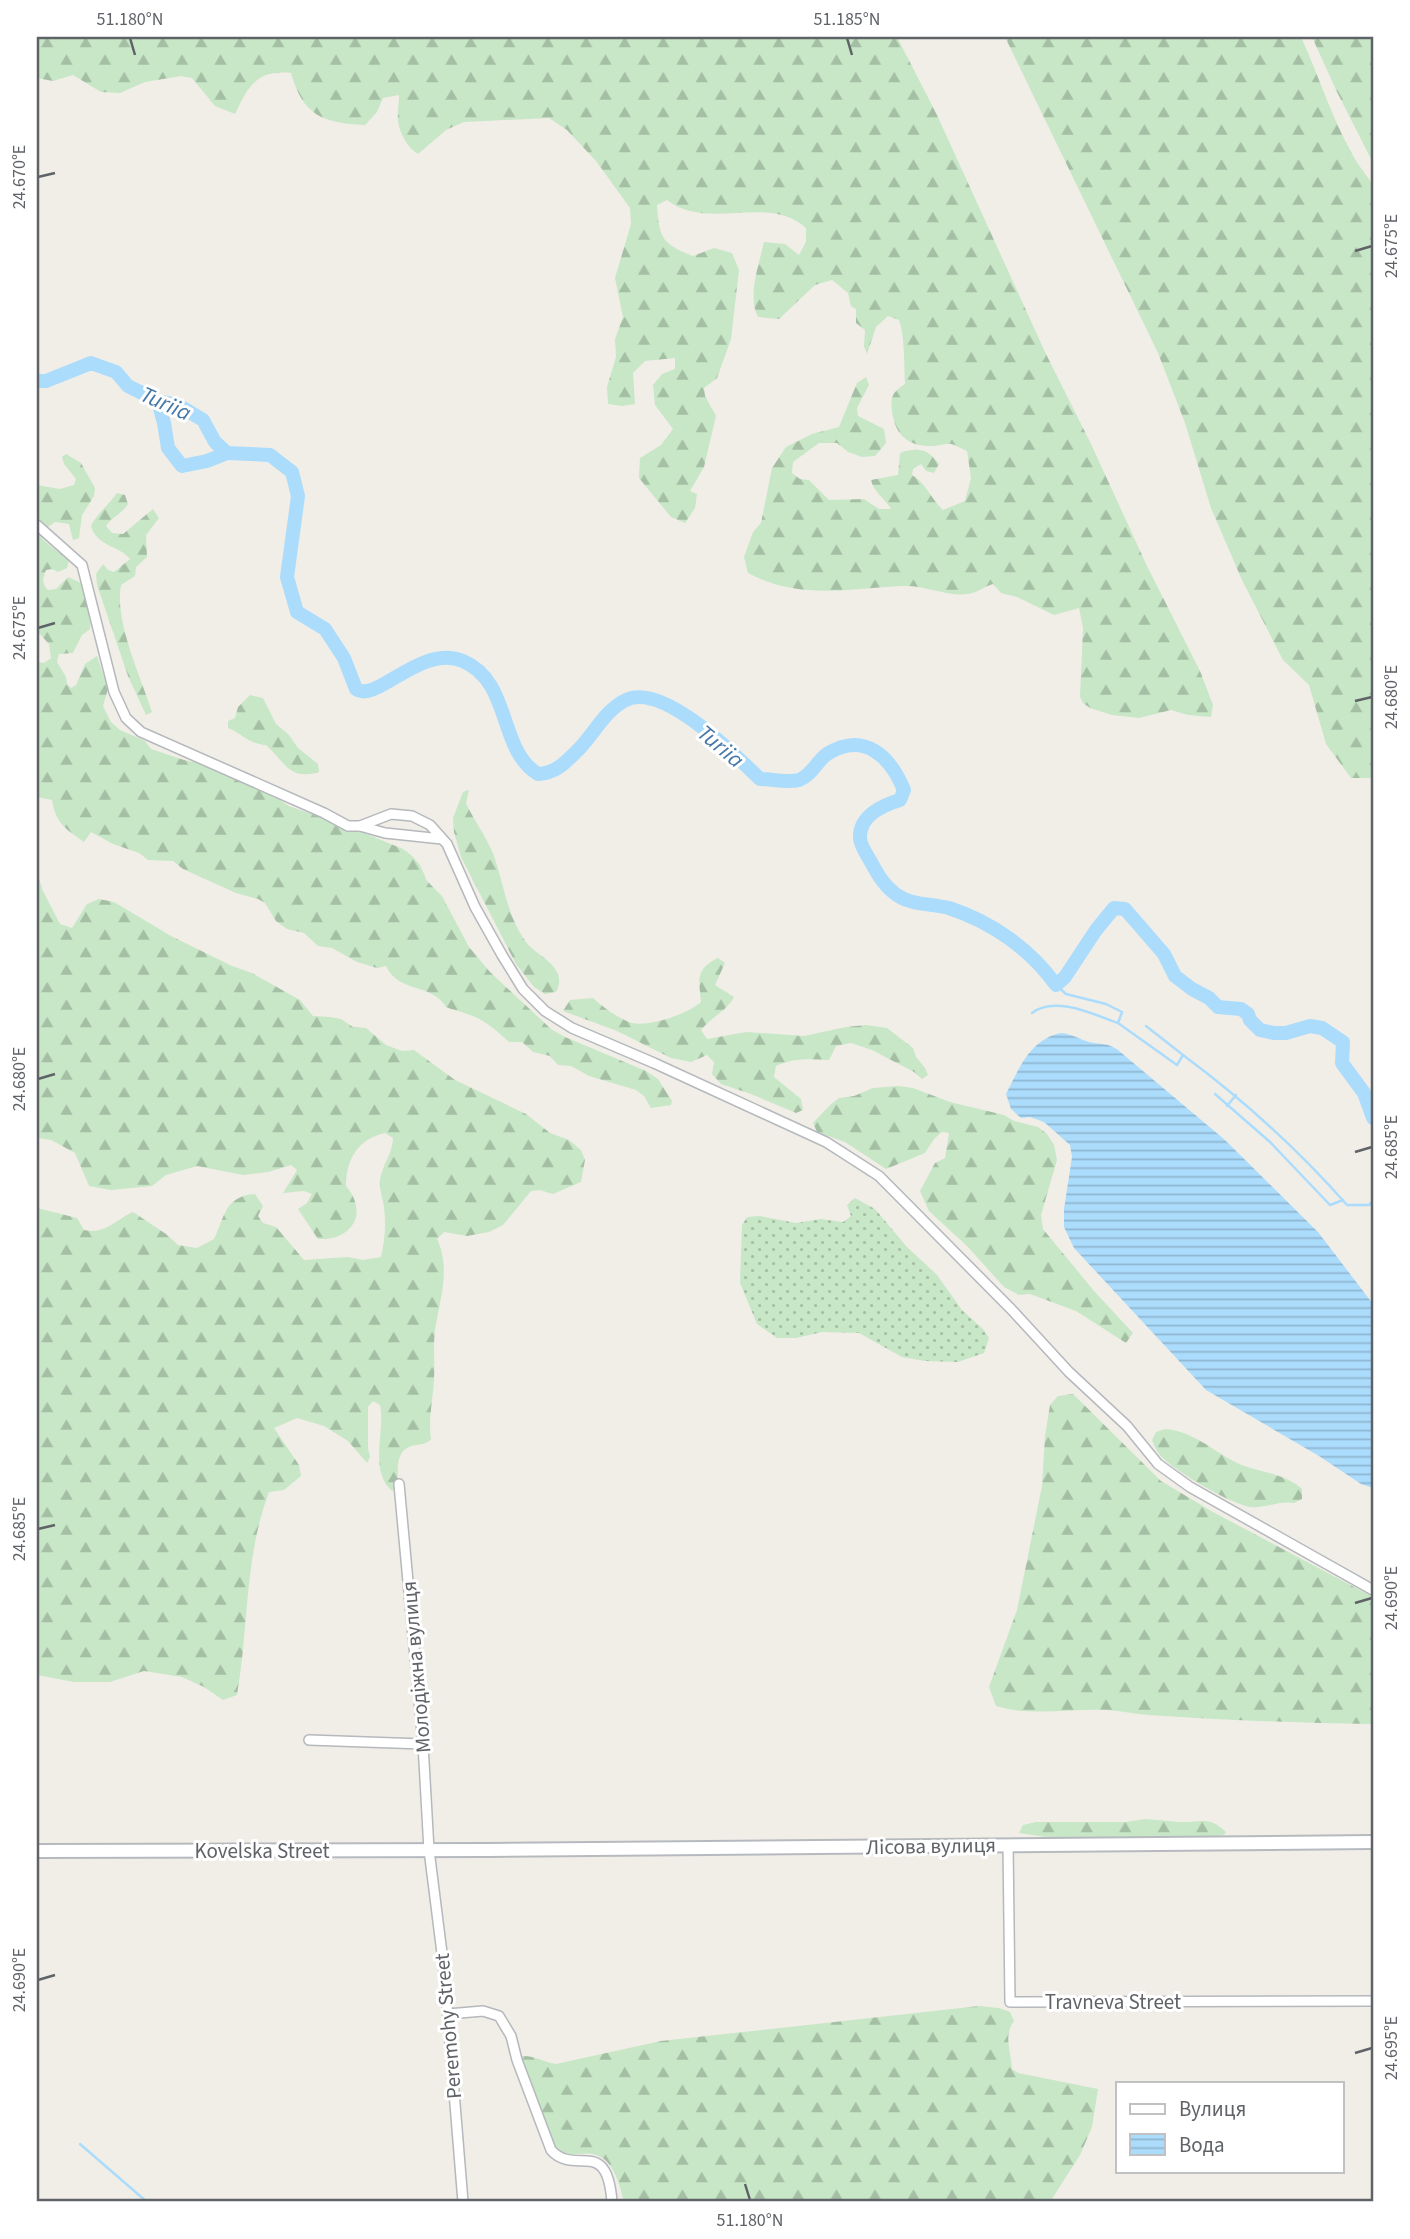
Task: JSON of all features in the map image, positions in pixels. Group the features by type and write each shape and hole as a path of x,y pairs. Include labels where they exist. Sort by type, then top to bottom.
{"street":[{"path":"37,525 82,565 114,692 126,718 141,732 348,826 442,839"},
{"path":"360,826 391,814 401,814 430,825 442,839 502,955 523,989 545,1011 572,1028 826,1142 879,1176 1011,1309 1069,1372 1127,1426 1158,1464 1190,1487 1257,1527 1373,1590"},
{"name":"Молодіжна вулиця","path":"399,1484 424,1744 429,1850"},
{"path":"309,1740 424,1744"},
{"name":"Лісова вулиця","path":"488,1850 1373,1842"},
{"name":"Travneva Street","path":"1008,1845 1010,2002 1373,2001"},
{"name":"Peremohy Street","path":"429,1850 448,2014 463,2202"},
{"name":"Kovelska Street","path":"37,1851 488,1850"},
{"path":"448,2014 483,2011 499,2015 511,2036 517,2060 551,2150 562,2158 592,2160 599,2164 610,2180 612,2202"}],"green space":[{"path":"37,37 897,37 937,115 1045,352 1147,566 1200,671 1213,705 1211,717 1171,710 1139,718 1112,715 1083,703 1080,697 1083,628 1079,608 1054,615 1017,597 1001,593 993,584 971,593 960,594 911,586 825,591 787,587 748,573 744,557 753,532 761,523 772,468 786,447 812,434 839,427 857,383 866,377 869,385 857,408 858,416 884,429 886,443 875,456 862,457 848,452 837,443 819,443 793,462 792,473 800,479 809,480 829,500 864,499 879,509 891,509 871,480 898,475 900,453 922,451 931,455 939,464 934,473 926,471 921,464 913,469 912,475 943,510 965,501 971,478 967,451 951,444 925,446 911,442 896,427 891,402 895,392 905,384 899,320 888,316 876,327 867,354 864,346 865,330 856,323 856,309 851,306 848,293 832,280 815,285 779,319 758,317 754,290 764,242 785,244 799,255 806,242 806,228 791,218 756,212 701,213 683,209 667,200 657,205 661,232 675,248 693,256 714,248 732,253 739,270 731,339 717,378 704,388 705,396 716,416 704,467 690,491 697,494 695,508 685,523 671,517 639,478 640,458 661,445 673,429 655,405 653,385 662,374 675,369 675,358 645,361 633,373 635,404 608,404 607,387 616,357 615,339 623,317 615,278 631,224 630,208 596,161 567,130 549,118 464,122 446,130 418,154 406,142 400,130 399,95 383,98 377,112 365,125 337,122 326,119 309,108 302,99 291,73 270,74 250,87 235,114 215,106 192,78 181,76 145,82 120,93 101,92 73,75 53,81 37,78"},
{"path":"1005,37 1301,37 1342,135 1373,185 1373,778 1351,778 1326,744 1309,685 1283,660 1242,580 1211,508 1185,423 1158,353"},
{"path":"1312,37 1373,37 1373,163 1337,92"},
{"path":"66,454 81,463 95,488 94,496 82,515 79,538 73,540 69,524 55,522 44,530 41,537 69,560 67,568 58,572 46,570 44,585 48,590 56,589 68,577 83,586 89,604 90,629 82,635 73,653 59,654 57,662 67,684 71,688 76,685 85,664 97,656 108,689 103,706 111,722 120,730 145,741 151,749 194,762 207,760 228,770 243,783 265,787 289,806 403,849 420,865 427,881 442,896 469,947 490,972 551,1029 646,1071 658,1079 672,1101 671,1105 651,1108 644,1096 636,1090 589,1076 571,1066 558,1065 550,1056 533,1052 522,1042 509,1042 479,1019 446,1007 432,994 398,980 386,966 377,968 357,962 332,948 318,946 304,933 287,929 276,921 265,903 258,899 236,893 183,869 173,861 148,860 139,853 113,844 91,832 84,842 62,825 52,800 37,797 37,662 44,663 51,658 49,644 37,631 37,485 60,489 74,485 76,479 62,457"},
{"path":"117,493 125,495 128,504 106,526 112,533 123,534 153,509 159,518 146,535 147,557 136,567 135,576 121,585 120,599 125,632 152,712 146,715 128,676 97,585 96,574 103,564 114,572 130,559 98,538 91,526"},
{"path":"250,695 263,698 276,724 289,735 298,748 318,764 319,772 294,772 266,745 250,741 228,728 228,721 235,718 238,707"},
{"path":"469,790 466,803 494,856 514,922 530,947 555,968 559,983 556,992 545,994 534,987 516,964 461,857 453,818 463,792"},
{"path":"37,870 42,889 60,924 72,928 87,904 99,899 114,902 171,936 252,973 300,1000 313,1016 341,1019 353,1027 366,1028 386,1045 402,1051 414,1050 455,1080 526,1114 550,1133 569,1140 581,1150 585,1160 581,1182 553,1194 540,1190 531,1191 503,1225 489,1232 467,1236 444,1232 437,1239 444,1272 434,1336 431,1439 404,1450 398,1467 398,1487 392,1491 381,1472 380,1405 373,1401 368,1407 370,1457 367,1463 348,1441 324,1426 297,1418 274,1428 299,1465 301,1476 284,1490 269,1492 251,1567 237,1695 223,1700 182,1677 144,1671 110,1682 74,1682 37,1675 37,1208 77,1218 84,1230 91,1231 104,1229 133,1212 178,1245 197,1248 214,1239 232,1203 255,1194 263,1206 258,1216 263,1223 276,1227 304,1260 348,1257 363,1260 381,1257 385,1220 380,1180 393,1138 385,1133 376,1136 355,1152 348,1167 346,1186 353,1196 356,1215 348,1230 330,1238 318,1239 298,1209 307,1203 312,1194 304,1191 283,1193 297,1170 291,1165 268,1172 243,1175 197,1166 166,1175 152,1186 111,1190 89,1186 75,1153 51,1140 37,1138"},
{"path":"718,958 725,963 715,985 734,997 701,1030 707,1039 746,1032 804,1036 866,1025 887,1028 913,1048 928,1075 922,1079 872,1050 851,1043 836,1046 829,1060 795,1060 776,1066 774,1077 801,1099 803,1110 796,1113 721,1084 712,1074 714,1062 707,1055 691,1062 671,1058 617,1031 563,1011 570,1000 593,998 632,1023 648,1023 668,1018 701,1002 700,976 705,966"},
{"path":"898,1086 1004,1115 1014,1121 1038,1127 1047,1134 1054,1145 1057,1160 1041,1215 1043,1229 1133,1333 1126,1343 1076,1311 1030,1294 1019,1295 1004,1287 967,1246 929,1211 920,1191 935,1163 945,1158 949,1133 942,1132 925,1153 886,1169 845,1142 817,1132 813,1123 839,1098 854,1096 873,1088"},
{"path":"855,1198 875,1209 907,1247 937,1275 962,1310 983,1329 989,1338 984,1353 958,1362 925,1361 902,1357 859,1333 822,1332 796,1338 777,1338 757,1324 740,1283 742,1225 747,1217 760,1216 796,1223 821,1219 843,1222 851,1216 847,1205"},
{"path":"1073,1394 1161,1481 1213,1512 1373,1597 1373,1724 1205,1718 1107,1710 1038,1712 996,1706 989,1687 1017,1610 1042,1486 1050,1405 1058,1396"},
{"path":"1165,1429 1193,1437 1243,1466 1295,1483 1302,1489 1302,1499 1294,1503 1250,1507 1216,1493 1160,1455 1152,1440 1156,1432"},
{"path":"1145,1819 1204,1821 1214,1823 1226,1832 1224,1835 1212,1837 1046,1837 1019,1833 1023,1825 1036,1822 1126,1822"},
{"path":"979,2006 1010,2012 1014,2021 1008,2038 1012,2069 1018,2073 1098,2089 1092,2127 1080,2155 1050,2202 624,2202 615,2174 607,2162 588,2153 562,2154 553,2143 521,2067 522,2056 556,2064 661,2041"}],"water":[{"path":"1061,1033 1118,1050 1225,1140 1318,1232 1373,1304 1373,1488 1361,1484 1319,1456 1206,1390 1074,1248 1064,1227 1072,1157 1070,1145 1044,1122 1030,1117 1021,1118 1011,1109 1006,1094 1033,1048 1050,1036"}],"waterway":[{"name":"Turiia","path":"37,381 46,381 91,363 116,372 128,386 158,401 178,405 203,420 215,442 227,453 270,455 292,472 298,496 287,577 297,612 325,629 344,658 356,689 365,691 375,688 431,660 447,658 463,661 479,671 490,684 516,749 525,763 538,774 550,772 564,763 619,704 641,697 659,701 698,724 760,779 799,780 827,754 853,745 864,746 883,758 904,790 900,800 873,813 863,823 860,841 880,878 899,897 949,908 995,929 1034,960 1056,985 1065,977 1114,908 1125,909 1164,954 1175,976 1218,1007 1241,1009 1260,1030 1286,1033 1310,1026 1322,1028 1343,1042 1342,1063 1364,1093 1373,1118"},
{"path":"158,401 168,448 182,466 207,461 227,453"},
{"path":"1056,985 1066,994 1106,1004 1122,1012 1118,1023 1177,1065 1183,1055 1269,1126 1347,1205 1369,1205 1373,1201"},
{"path":"1032,1013 1041,1008 1063,1006 1118,1023"},
{"path":"1146,1026 1183,1055"},
{"path":"1215,1094 1270,1142 1330,1205 1343,1200"},
{"path":"1227,1106 1236,1095"},
{"path":"80,2144 147,2202"}]}
